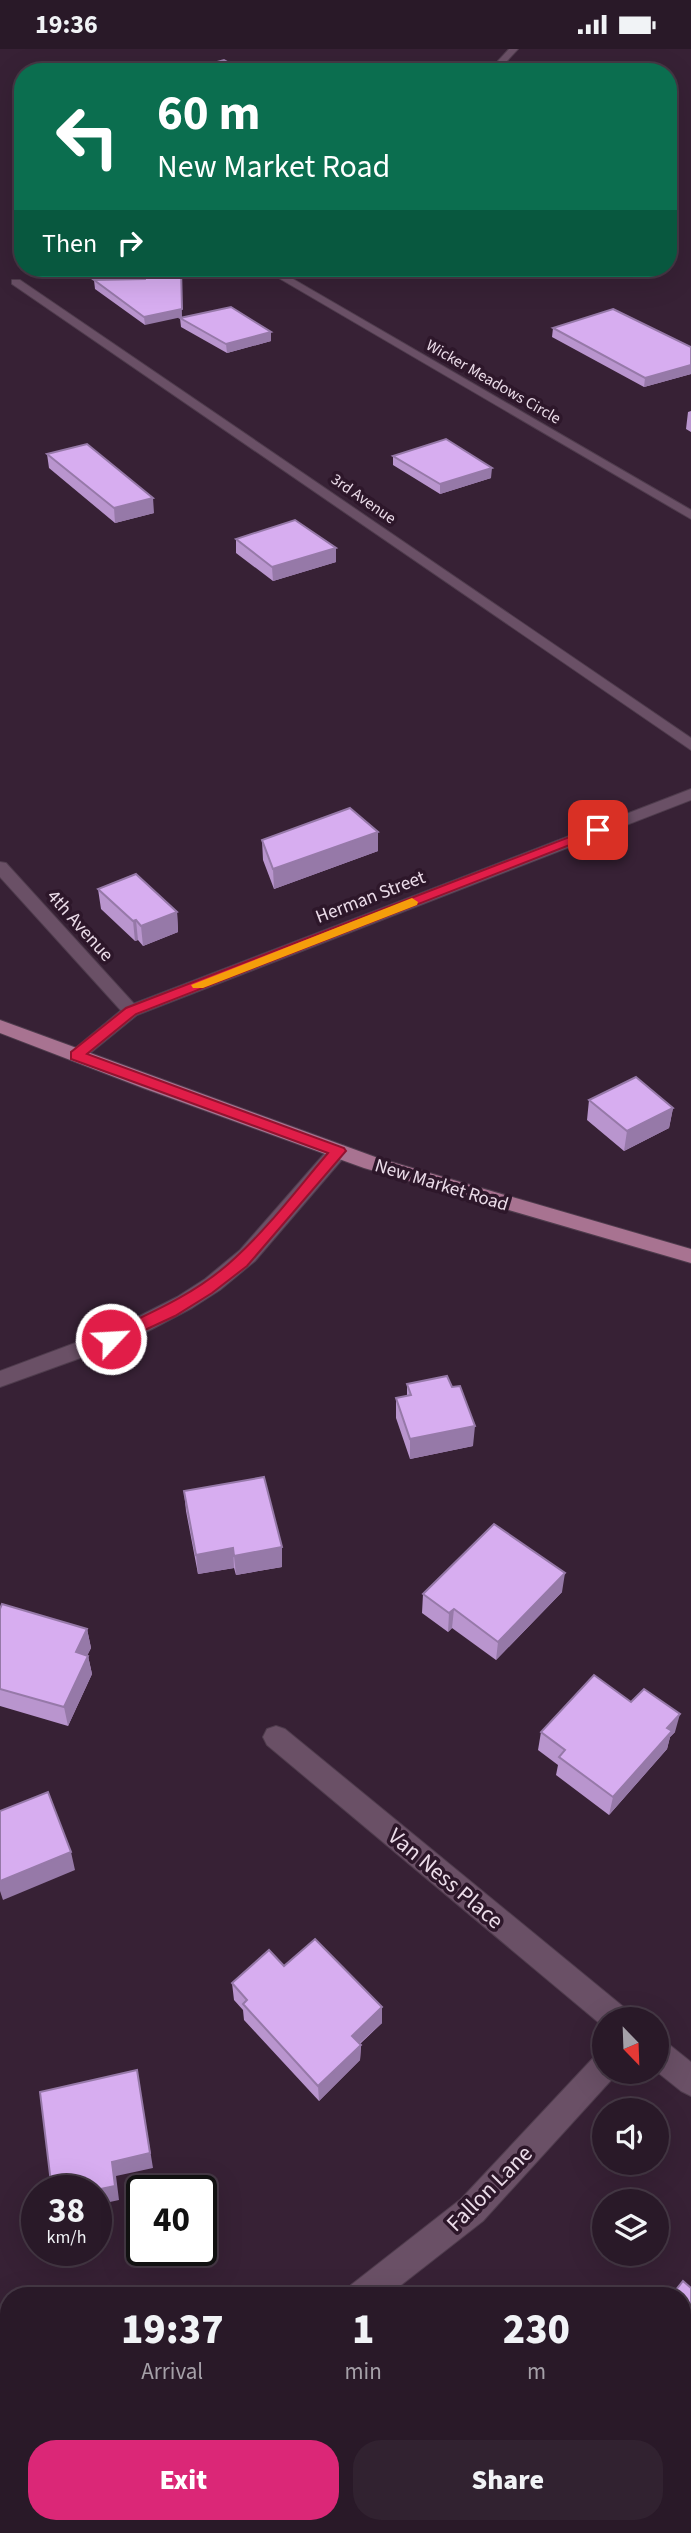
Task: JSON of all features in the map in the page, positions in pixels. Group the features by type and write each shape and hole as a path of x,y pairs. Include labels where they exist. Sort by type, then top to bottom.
{"main road":[{"name":"New Market Road","path":"0,1026 338,1151 501,1203 691,1256"}],"street":[{"path":"500,63 499,57 514,49"},
{"name":"Wicker Meadows Circle","path":"284,277 691,515"},
{"name":"3rd Avenue","path":"16,282 691,745"},
{"name":"Herman Street","path":"76,1055 131,1011 691,795"},
{"name":"4th Avenue","path":"0,867 131,1011"},
{"path":"0,1379 111,1339 169,1312 207,1289 242,1262 338,1151"},
{"name":"Van Ness Place","path":"276,1737 602,2007"},
{"path":"669,2063 691,2081"},
{"name":"Fallon Lane","path":"374,2287 472,2210 592,2080"}],"building":[{"path":"181,277 182,309 144,317 94,280"},
{"path":"231,307 271,332 226,344 180,318"},
{"path":"613,309 691,347 691,365 645,378 553,328"},
{"path":"446,439 492,468 440,484 393,456"},
{"path":"87,444 153,498 114,508 47,454"},
{"path":"295,520 336,548 272,567 236,539"},
{"path":"350,808 378,832 273,869 262,840"},
{"path":"136,874 177,912 141,926 98,889"},
{"path":"636,1077 673,1108 627,1131 589,1100"},
{"path":"447,1376 452,1387 460,1386 475,1426 410,1439 396,1398 411,1395 407,1384"},
{"path":"264,1477 282,1547 234,1556 233,1548 196,1555 184,1491"},
{"path":"494,1524 565,1573 498,1642 454,1609 449,1613 423,1594"},
{"path":"2,1604 87,1629 76,1652 88,1656 64,1707 0,1689"},
{"path":"594,1675 631,1702 644,1689 680,1714 667,1728 672,1731 613,1797 559,1757 565,1750 541,1732"},
{"path":"48,1792 71,1852 0,1881 0,1811"},
{"path":"315,1939 382,2007 352,2036 361,2045 318,2086 243,2004 247,2000 232,1983 269,1950 284,1966"},
{"path":"137,2070 150,2153 112,2162 115,2186 112,2187 112,2175 50,2175 40,2092"},
{"path":"683,2281 690,2287 678,2287"}],"slow traffic":[{"path":"198,985 412,902"}],"route":[{"path":"111,1339 169,1312 207,1289 242,1262 338,1151 76,1055 131,1011 598,830"}]}
